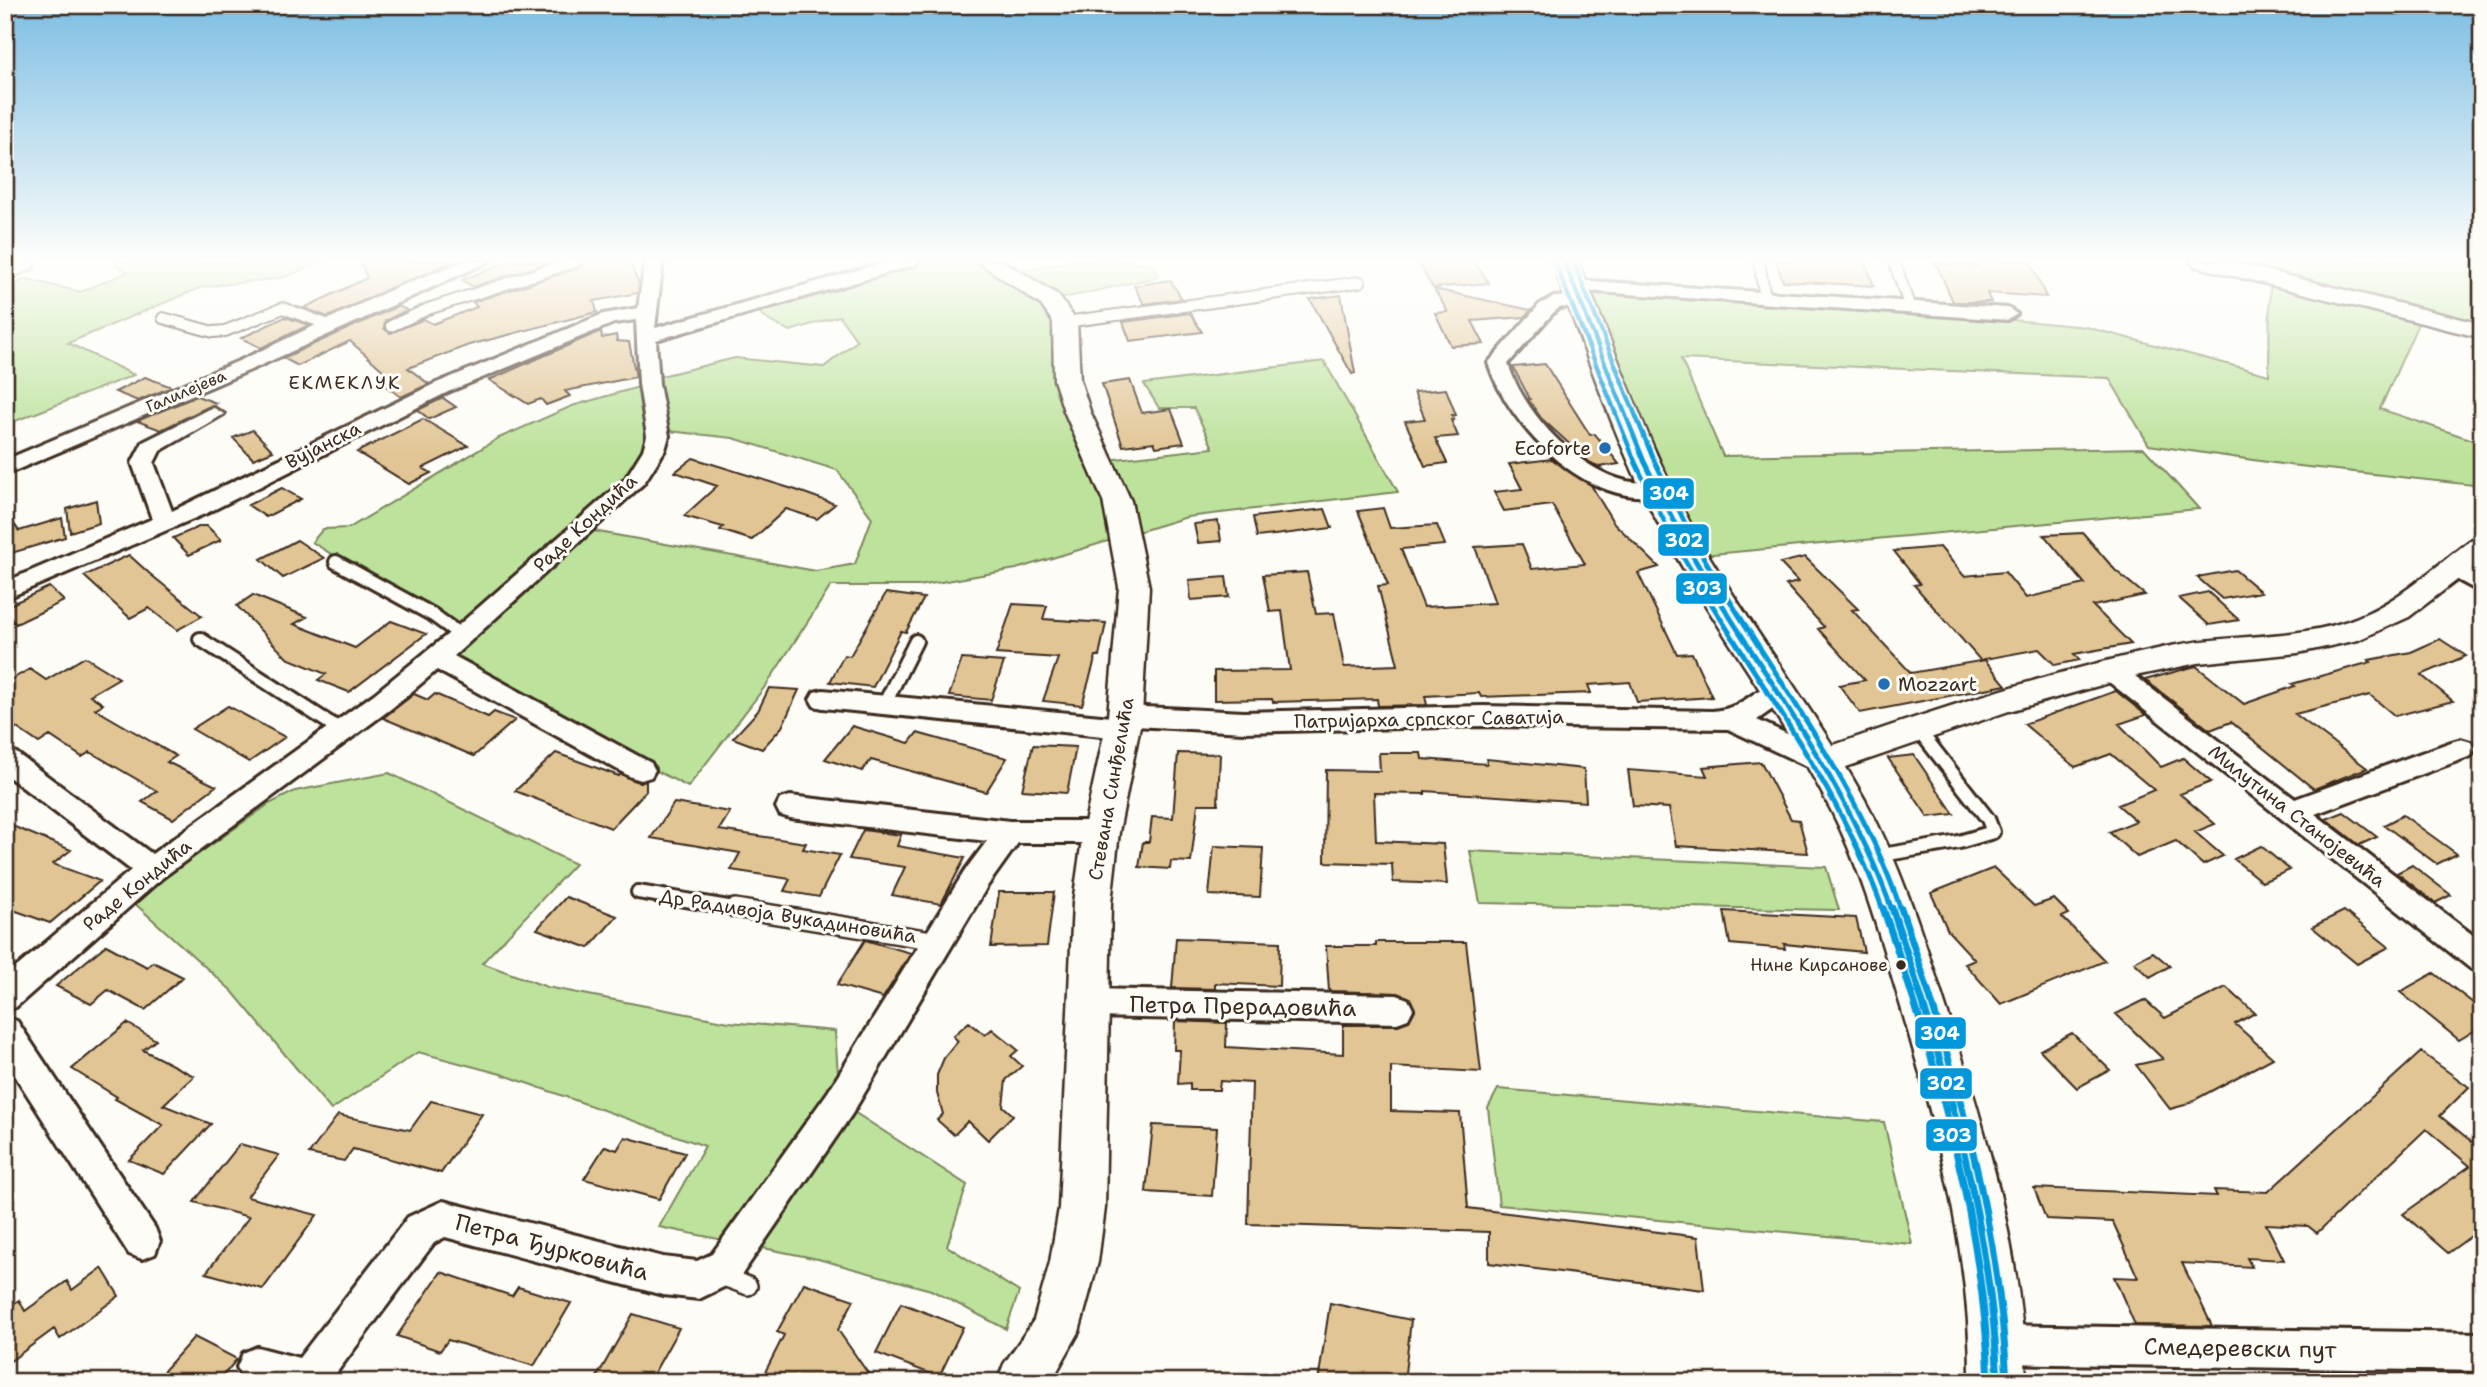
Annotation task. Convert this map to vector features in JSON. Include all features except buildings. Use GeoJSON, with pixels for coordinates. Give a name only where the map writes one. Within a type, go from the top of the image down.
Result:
{"type":"FeatureCollection","features":[{"type":"Feature","properties":{"kind":"main road","name":"Смедеревски пут"},"geometry":{"type":"LineString","coordinates":[[1590,326],[1656,489],[1692,556],[1824,762],[1872,857],[1915,981],[1964,1149],[1984,1234],[1998,1363]]}},
{"type":"Feature","properties":{"kind":"street","name":"Галилејева"},"geometry":{"type":"LineString","coordinates":[[5,468],[248,364],[327,326]]}},
{"type":"Feature","properties":{"kind":"street","name":"Вујанска"},"geometry":{"type":"LineString","coordinates":[[5,591],[165,523],[441,388],[591,326]]}},
{"type":"Feature","properties":{"kind":"street","name":"Раде Кондића"},"geometry":{"type":"LineString","coordinates":[[5,997],[152,870],[342,731],[436,658],[619,497],[643,470],[654,450],[659,430],[649,384],[646,326]]}},
{"type":"Feature","properties":{"kind":"street","name":"Стевана Синђелића"},"geometry":{"type":"LineString","coordinates":[[1022,1382],[1055,1332],[1074,1262],[1082,1208],[1092,903],[1101,832],[1124,722],[1134,619],[1132,567],[1117,501],[1077,411],[1067,380],[1065,326]]}},
{"type":"Feature","properties":{"kind":"street"},"geometry":{"type":"LineString","coordinates":[[1530,326],[1498,363],[1506,391],[1550,442],[1594,475],[1621,486],[1656,489]]}},
{"type":"Feature","properties":{"kind":"street"},"geometry":{"type":"LineString","coordinates":[[2461,326],[2482,331]]}},
{"type":"Feature","properties":{"kind":"street"},"geometry":{"type":"LineString","coordinates":[[165,523],[143,463],[145,454],[150,447],[214,414]]}},
{"type":"Feature","properties":{"kind":"street"},"geometry":{"type":"LineString","coordinates":[[1824,762],[2009,699],[2113,672],[2194,653],[2356,630],[2395,610],[2482,546]]}},
{"type":"Feature","properties":{"kind":"street"},"geometry":{"type":"LineString","coordinates":[[2451,567],[2482,585]]}},
{"type":"Feature","properties":{"kind":"street"},"geometry":{"type":"LineString","coordinates":[[436,658],[641,770]]}},
{"type":"Feature","properties":{"kind":"street","name":"Милутина Станојевића"},"geometry":{"type":"LineString","coordinates":[[2113,672],[2482,960]]}},
{"type":"Feature","properties":{"kind":"street","name":"Патријарха српског Саватија"},"geometry":{"type":"LineString","coordinates":[[823,699],[1124,722],[1483,716],[1733,720],[1759,709],[1778,691]]}},
{"type":"Feature","properties":{"kind":"street","name":"Патријарха српског Саватија"},"geometry":{"type":"LineString","coordinates":[[1733,720],[1824,762]]}},
{"type":"Feature","properties":{"kind":"street"},"geometry":{"type":"LineString","coordinates":[[2290,812],[2461,749]]}},
{"type":"Feature","properties":{"kind":"street"},"geometry":{"type":"LineString","coordinates":[[5,759],[152,870]]}},
{"type":"Feature","properties":{"kind":"street"},"geometry":{"type":"LineString","coordinates":[[790,807],[1010,832],[1101,832]]}},
{"type":"Feature","properties":{"kind":"street"},"geometry":{"type":"LineString","coordinates":[[714,1274],[736,1256],[840,1103],[977,877],[1010,832]]}},
{"type":"Feature","properties":{"kind":"street","name":"Петра Прерадовића"},"geometry":{"type":"LineString","coordinates":[[1089,1003],[1396,1009]]}},
{"type":"Feature","properties":{"kind":"street"},"geometry":{"type":"LineString","coordinates":[[5,1031],[142,1241]]}},
{"type":"Feature","properties":{"kind":"street","name":"Петра Ђурковића"},"geometry":{"type":"LineString","coordinates":[[257,1367],[312,1381],[421,1230],[443,1219],[663,1276],[699,1280],[714,1274]]}},
{"type":"Feature","properties":{"kind":"street","name":"Смедеревски пут"},"geometry":{"type":"LineString","coordinates":[[1998,1363],[2482,1352]]}},
{"type":"Feature","properties":{"kind":"lane"},"geometry":{"type":"LineString","coordinates":[[191,326],[213,332],[238,326]]}},
{"type":"Feature","properties":{"kind":"lane"},"geometry":{"type":"LineString","coordinates":[[336,562],[433,615],[462,636]]}},
{"type":"Feature","properties":{"kind":"lane"},"geometry":{"type":"LineString","coordinates":[[200,639],[342,731]]}},
{"type":"Feature","properties":{"kind":"lane"},"geometry":{"type":"LineString","coordinates":[[885,703],[916,641]]}},
{"type":"Feature","properties":{"kind":"lane"},"geometry":{"type":"LineString","coordinates":[[1872,857],[1959,842],[1993,832],[1988,819],[1918,729]]}},
{"type":"Feature","properties":{"kind":"lane","name":"Др Радивоја Вукадиновића"},"geometry":{"type":"LineString","coordinates":[[638,892],[937,941]]}},
{"type":"Feature","properties":{"kind":"lane"},"geometry":{"type":"LineString","coordinates":[[714,1274],[748,1286]]}},
{"type":"Feature","properties":{"kind":"green space"},"geometry":{"type":"Polygon","coordinates":[[[5,326],[109,326],[68,343],[134,375],[5,425],[5,326]]]}},
{"type":"Feature","properties":{"kind":"green space"},"geometry":{"type":"Polygon","coordinates":[[[779,326],[807,326],[790,331],[779,326]]]}},
{"type":"Feature","properties":{"kind":"green space"},"geometry":{"type":"Polygon","coordinates":[[[846,326],[1055,326],[1099,461],[1213,448],[1194,408],[1159,408],[1144,384],[1324,361],[1398,492],[1187,517],[1016,569],[918,586],[831,586],[767,684],[688,787],[436,658],[461,635],[312,542],[323,529],[349,528],[499,438],[572,406],[649,384],[658,436],[643,469],[582,529],[816,571],[855,564],[872,518],[837,470],[733,438],[669,431],[657,377],[735,358],[824,367],[857,341],[846,326]]]}},
{"type":"Feature","properties":{"kind":"green space"},"geometry":{"type":"Polygon","coordinates":[[[1592,326],[2073,326],[2269,375],[2270,326],[2417,326],[2380,409],[2482,443],[2482,486],[2281,464],[2149,445],[2109,378],[1681,359],[1723,456],[2144,448],[2199,509],[1692,556],[1592,326]]]}},
{"type":"Feature","properties":{"kind":"green space"},"geometry":{"type":"Polygon","coordinates":[[[2462,326],[2482,326],[2482,329],[2462,326]]]}},
{"type":"Feature","properties":{"kind":"green space"},"geometry":{"type":"Polygon","coordinates":[[[389,773],[575,864],[482,963],[547,987],[729,1022],[835,1031],[840,1103],[967,1185],[947,1246],[1019,1292],[1006,1329],[931,1290],[818,1259],[659,1227],[705,1146],[501,1074],[418,1052],[331,1110],[232,991],[132,901],[269,804],[295,791],[389,773]]]}},
{"type":"Feature","properties":{"kind":"green space"},"geometry":{"type":"Polygon","coordinates":[[[1470,851],[1826,867],[1839,910],[1480,903],[1470,851]]]}},
{"type":"Feature","properties":{"kind":"green space"},"geometry":{"type":"Polygon","coordinates":[[[1498,1089],[1884,1122],[1912,1244],[1499,1205],[1488,1108],[1498,1089]]]}},
{"type":"Feature","properties":{"kind":"transit line","name":"303"},"geometry":{"type":"LineString","coordinates":[[1581,326],[1636,464],[1667,528],[1709,601],[1822,777],[1854,837],[1875,886],[1956,1150],[1983,1288],[1989,1382]]}},
{"type":"Feature","properties":{"kind":"transit line","name":"302"},"geometry":{"type":"LineString","coordinates":[[1590,326],[1644,461],[1675,525],[1718,598],[1831,775],[1883,883],[1937,1052],[1974,1191],[1991,1285],[1998,1382]]}},
{"type":"Feature","properties":{"kind":"transit line","name":"304"},"geometry":{"type":"LineString","coordinates":[[1600,326],[1638,424],[1682,520],[1725,593],[1838,769],[1870,830],[1890,879],[1946,1052],[1983,1191],[2000,1285],[2007,1382]]}},
{"type":"Feature","properties":{"kind":"place","name":"Ecoforte"},"geometry":{"type":"Point","coordinates":[1605,448]}},
{"type":"Feature","properties":{"kind":"place","name":"Mozzart"},"geometry":{"type":"Point","coordinates":[1884,684]}},
{"type":"Feature","properties":{"kind":"place","name":"Нине Кирсанове"},"geometry":{"type":"Point","coordinates":[1901,965]}},
{"type":"Feature","properties":{"kind":"district","name":"ЕКМЕКЛУК"},"geometry":{"type":"Point","coordinates":[345,383]}}]}
